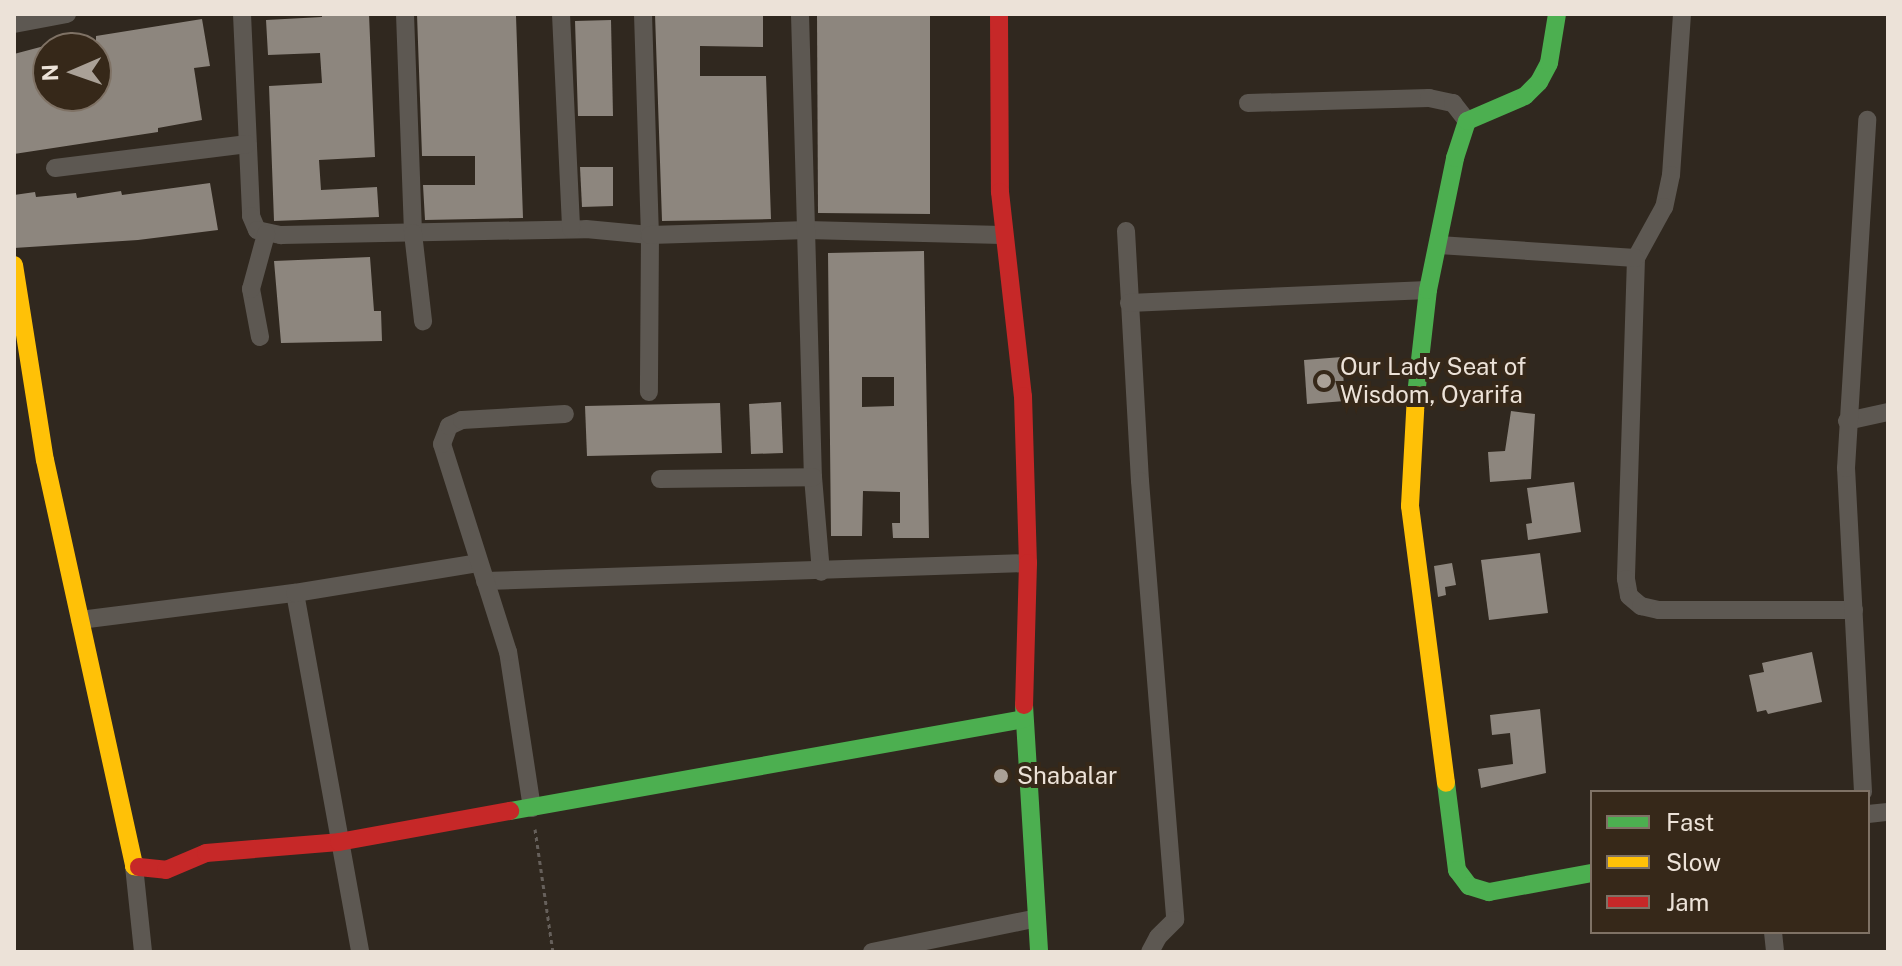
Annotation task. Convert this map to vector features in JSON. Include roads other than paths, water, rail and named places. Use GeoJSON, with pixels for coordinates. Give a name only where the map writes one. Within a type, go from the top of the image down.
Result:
{"type":"FeatureCollection","features":[{"type":"Feature","properties":{"kind":"street"},"geometry":{"type":"LineString","coordinates":[[14,24],[67,14]]}},
{"type":"Feature","properties":{"kind":"street"},"geometry":{"type":"LineString","coordinates":[[242,14],[251,216],[257,230],[266,234],[571,229],[650,235],[807,230],[1002,235]]}},
{"type":"Feature","properties":{"kind":"street"},"geometry":{"type":"LineString","coordinates":[[405,14],[413,233],[423,321]]}},
{"type":"Feature","properties":{"kind":"street"},"geometry":{"type":"LineString","coordinates":[[561,14],[571,229]]}},
{"type":"Feature","properties":{"kind":"street"},"geometry":{"type":"LineString","coordinates":[[643,14],[650,235],[649,392]]}},
{"type":"Feature","properties":{"kind":"street"},"geometry":{"type":"LineString","coordinates":[[800,14],[813,477],[821,572]]}},
{"type":"Feature","properties":{"kind":"street"},"geometry":{"type":"LineString","coordinates":[[999,14],[1002,235],[1023,396],[1028,563],[1024,719],[1039,952]]}},
{"type":"Feature","properties":{"kind":"street"},"geometry":{"type":"LineString","coordinates":[[1557,14],[1549,63],[1539,82],[1525,96],[1467,121],[1455,158],[1428,290],[1414,414],[1410,506],[1457,870],[1469,886],[1489,892],[1590,873]]}},
{"type":"Feature","properties":{"kind":"street"},"geometry":{"type":"LineString","coordinates":[[1682,14],[1671,175],[1664,207],[1636,258],[1626,579],[1629,596],[1641,606],[1659,610],[1854,610]]}},
{"type":"Feature","properties":{"kind":"street"},"geometry":{"type":"LineString","coordinates":[[1248,103],[1429,98],[1453,103],[1467,121]]}},
{"type":"Feature","properties":{"kind":"street"},"geometry":{"type":"LineString","coordinates":[[1863,790],[1847,421],[1867,120]]}},
{"type":"Feature","properties":{"kind":"street"},"geometry":{"type":"LineString","coordinates":[[55,168],[248,144]]}},
{"type":"Feature","properties":{"kind":"street"},"geometry":{"type":"LineString","coordinates":[[1126,231],[1175,920],[1150,952]]}},
{"type":"Feature","properties":{"kind":"street"},"geometry":{"type":"LineString","coordinates":[[260,337],[251,289],[266,234]]}},
{"type":"Feature","properties":{"kind":"street"},"geometry":{"type":"LineString","coordinates":[[1439,245],[1636,258]]}},
{"type":"Feature","properties":{"kind":"street"},"geometry":{"type":"LineString","coordinates":[[14,265],[45,460],[134,866],[143,952]]}},
{"type":"Feature","properties":{"kind":"street"},"geometry":{"type":"LineString","coordinates":[[1129,303],[1428,290]]}},
{"type":"Feature","properties":{"kind":"street"},"geometry":{"type":"LineString","coordinates":[[1847,421],[1888,412]]}},
{"type":"Feature","properties":{"kind":"street"},"geometry":{"type":"LineString","coordinates":[[532,808],[521,717],[508,652],[442,444],[449,426],[462,420],[565,414]]}},
{"type":"Feature","properties":{"kind":"street"},"geometry":{"type":"LineString","coordinates":[[660,479],[813,477]]}},
{"type":"Feature","properties":{"kind":"street"},"geometry":{"type":"LineString","coordinates":[[80,620],[295,593],[478,563]]}},
{"type":"Feature","properties":{"kind":"street"},"geometry":{"type":"LineString","coordinates":[[485,581],[1028,563]]}},
{"type":"Feature","properties":{"kind":"street"},"geometry":{"type":"LineString","coordinates":[[295,593],[360,952]]}},
{"type":"Feature","properties":{"kind":"street"},"geometry":{"type":"LineString","coordinates":[[134,866],[166,870],[206,853],[339,842],[1024,719]]}},
{"type":"Feature","properties":{"kind":"street"},"geometry":{"type":"LineString","coordinates":[[872,952],[1037,918]]}},
{"type":"Feature","properties":{"kind":"place","name":"Our Lady Seat of Wisdom, Oyarifa"},"geometry":{"type":"Point","coordinates":[1324,381]}},
{"type":"Feature","properties":{"kind":"place","name":"Shabalar"},"geometry":{"type":"Point","coordinates":[1001,776]}}]}
